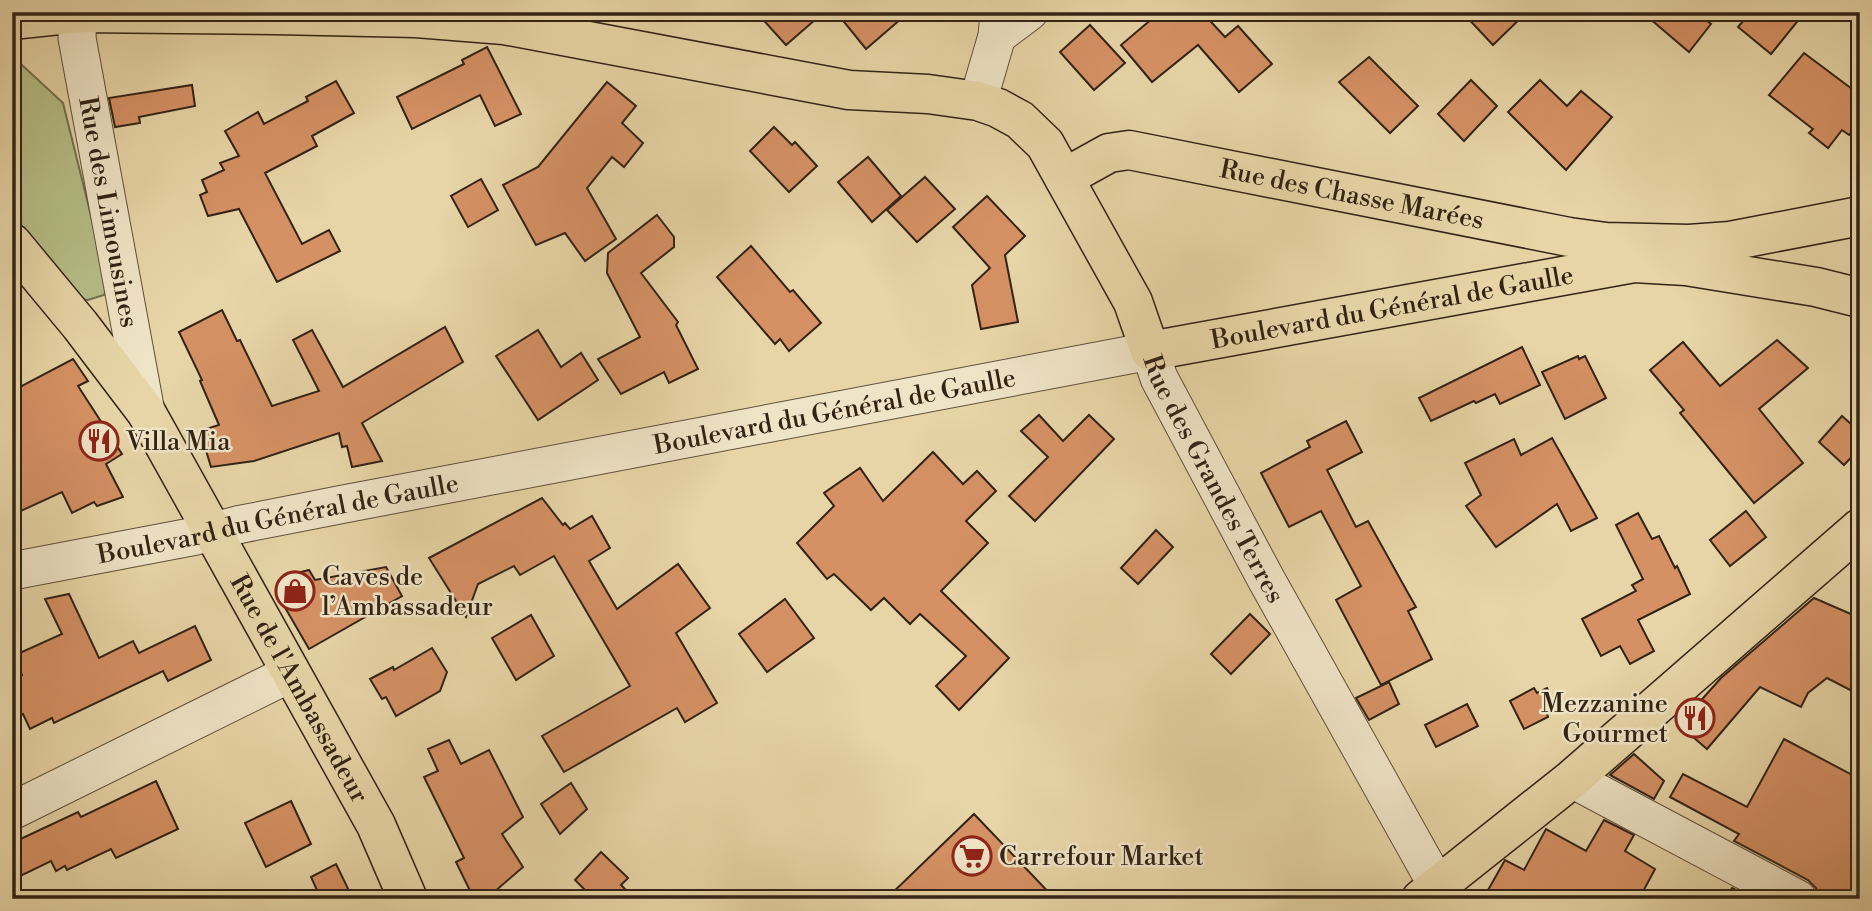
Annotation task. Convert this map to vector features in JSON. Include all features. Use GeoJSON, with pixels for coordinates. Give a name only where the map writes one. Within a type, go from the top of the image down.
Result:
{"type":"FeatureCollection","features":[{"type":"Feature","properties":{"kind":"main road","name":"Rue des Grandes Terres"},"geometry":{"type":"LineString","coordinates":[[12,20],[78,13],[415,18],[504,25],[849,90],[928,94],[978,101],[1009,114],[1034,131],[1045,144],[1133,302],[1150,351]]}},
{"type":"Feature","properties":{"kind":"main road","name":"Rue des Chasse Marées"},"geometry":{"type":"LineString","coordinates":[[1064,178],[1109,153],[1129,150],[1653,253],[1860,298]]}},
{"type":"Feature","properties":{"kind":"main road","name":"Boulevard du Général de Gaulle"},"geometry":{"type":"LineString","coordinates":[[1150,351],[1634,263],[1653,253],[1860,216]]}},
{"type":"Feature","properties":{"kind":"main road"},"geometry":{"type":"LineString","coordinates":[[1775,232],[1785,262],[1816,287]]}},
{"type":"Feature","properties":{"kind":"main road"},"geometry":{"type":"LineString","coordinates":[[1566,275],[1569,237]]}},
{"type":"Feature","properties":{"kind":"main road","name":"Rue de l'Ambassadeur"},"geometry":{"type":"LineString","coordinates":[[12,243],[80,325],[146,412],[376,825],[408,899]]}},
{"type":"Feature","properties":{"kind":"main road"},"geometry":{"type":"LineString","coordinates":[[1429,892],[1572,779],[1860,528]]}},
{"type":"Feature","properties":{"kind":"street"},"geometry":{"type":"LineString","coordinates":[[978,101],[998,24],[1029,12]]}},
{"type":"Feature","properties":{"kind":"street","name":"Rue des Limousines"},"geometry":{"type":"LineString","coordinates":[[78,13],[77,38],[146,412]]}},
{"type":"Feature","properties":{"kind":"street"},"geometry":{"type":"LineString","coordinates":[[80,325],[127,301]]}},
{"type":"Feature","properties":{"kind":"street","name":"Boulevard du Général de Gaulle"},"geometry":{"type":"LineString","coordinates":[[12,571],[358,501],[1150,351]]}},
{"type":"Feature","properties":{"kind":"street","name":"Rue des Grandes Terres"},"geometry":{"type":"LineString","coordinates":[[1150,351],[1159,379],[1429,892]]}},
{"type":"Feature","properties":{"kind":"street"},"geometry":{"type":"LineString","coordinates":[[12,811],[291,673]]}},
{"type":"Feature","properties":{"kind":"street"},"geometry":{"type":"LineString","coordinates":[[1572,779],[1798,899]]}},
{"type":"Feature","properties":{"kind":"green space"},"geometry":{"type":"Polygon","coordinates":[[[22,65],[63,103],[108,284],[104,295],[88,300],[78,299],[12,226],[12,66],[22,65]]]}},
{"type":"Feature","properties":{"kind":"building"},"geometry":{"type":"Polygon","coordinates":[[[756,12],[824,12],[786,45],[756,12]]]}},
{"type":"Feature","properties":{"kind":"building"},"geometry":{"type":"Polygon","coordinates":[[[836,12],[909,12],[866,49],[836,12]]]}},
{"type":"Feature","properties":{"kind":"building"},"geometry":{"type":"Polygon","coordinates":[[[1160,12],[1202,12],[1225,37],[1238,26],[1272,64],[1239,92],[1198,45],[1152,82],[1121,45],[1160,12]]]}},
{"type":"Feature","properties":{"kind":"building"},"geometry":{"type":"Polygon","coordinates":[[[1462,12],[1527,12],[1493,45],[1462,12]]]}},
{"type":"Feature","properties":{"kind":"building"},"geometry":{"type":"Polygon","coordinates":[[[1642,12],[1696,12],[1711,24],[1689,52],[1642,12]]]}},
{"type":"Feature","properties":{"kind":"building"},"geometry":{"type":"Polygon","coordinates":[[[1751,12],[1805,12],[1771,54],[1738,27],[1751,12]]]}},
{"type":"Feature","properties":{"kind":"building"},"geometry":{"type":"Polygon","coordinates":[[[1090,25],[1125,63],[1094,90],[1060,52],[1090,25]]]}},
{"type":"Feature","properties":{"kind":"building"},"geometry":{"type":"Polygon","coordinates":[[[487,47],[521,114],[495,126],[480,95],[412,129],[397,97],[464,64],[462,60],[487,47]]]}},
{"type":"Feature","properties":{"kind":"building"},"geometry":{"type":"Polygon","coordinates":[[[1804,53],[1860,95],[1860,123],[1849,135],[1842,130],[1828,148],[1809,133],[1813,129],[1769,95],[1804,53]]]}},
{"type":"Feature","properties":{"kind":"building"},"geometry":{"type":"Polygon","coordinates":[[[1369,57],[1418,106],[1390,133],[1339,82],[1369,57]]]}},
{"type":"Feature","properties":{"kind":"building"},"geometry":{"type":"Polygon","coordinates":[[[1471,80],[1497,106],[1464,141],[1438,114],[1471,80]]]}},
{"type":"Feature","properties":{"kind":"building"},"geometry":{"type":"Polygon","coordinates":[[[1540,80],[1567,106],[1581,91],[1612,117],[1566,170],[1508,112],[1540,80]]]}},
{"type":"Feature","properties":{"kind":"building"},"geometry":{"type":"Polygon","coordinates":[[[336,81],[354,113],[312,136],[317,146],[265,173],[302,244],[329,230],[340,251],[277,282],[239,209],[208,216],[200,195],[207,192],[202,180],[224,170],[220,163],[239,156],[225,131],[258,112],[264,124],[308,101],[306,97],[336,81]]]}},
{"type":"Feature","properties":{"kind":"building"},"geometry":{"type":"Polygon","coordinates":[[[607,82],[636,106],[622,123],[643,143],[624,167],[612,157],[587,188],[616,239],[585,261],[565,233],[536,245],[503,185],[538,167],[607,82]]]}},
{"type":"Feature","properties":{"kind":"building"},"geometry":{"type":"Polygon","coordinates":[[[192,85],[195,106],[139,117],[140,123],[115,127],[109,98],[192,85]]]}},
{"type":"Feature","properties":{"kind":"building"},"geometry":{"type":"Polygon","coordinates":[[[774,127],[792,145],[795,142],[817,166],[789,192],[750,151],[774,127]]]}},
{"type":"Feature","properties":{"kind":"building"},"geometry":{"type":"Polygon","coordinates":[[[868,157],[901,196],[872,222],[838,182],[868,157]]]}},
{"type":"Feature","properties":{"kind":"building"},"geometry":{"type":"Polygon","coordinates":[[[925,177],[955,209],[917,242],[887,210],[925,177]]]}},
{"type":"Feature","properties":{"kind":"building"},"geometry":{"type":"Polygon","coordinates":[[[481,179],[498,210],[468,227],[451,196],[481,179]]]}},
{"type":"Feature","properties":{"kind":"building"},"geometry":{"type":"Polygon","coordinates":[[[987,196],[1025,236],[1005,255],[1018,322],[981,329],[972,285],[990,268],[953,227],[987,196]]]}},
{"type":"Feature","properties":{"kind":"building"},"geometry":{"type":"Polygon","coordinates":[[[657,215],[674,237],[674,247],[641,273],[678,322],[676,325],[698,369],[669,383],[664,372],[621,394],[598,359],[640,337],[607,273],[608,253],[657,215]]]}},
{"type":"Feature","properties":{"kind":"building"},"geometry":{"type":"Polygon","coordinates":[[[751,246],[821,323],[789,351],[780,339],[775,344],[717,277],[751,246]]]}},
{"type":"Feature","properties":{"kind":"building"},"geometry":{"type":"Polygon","coordinates":[[[222,310],[237,341],[240,340],[272,406],[319,391],[293,340],[312,330],[343,387],[445,327],[463,362],[362,423],[382,461],[352,467],[347,446],[342,447],[339,433],[254,461],[211,467],[200,431],[219,425],[200,381],[202,380],[179,332],[222,310]]]}},
{"type":"Feature","properties":{"kind":"building"},"geometry":{"type":"Polygon","coordinates":[[[538,330],[561,367],[581,353],[598,380],[538,420],[496,356],[538,330]]]}},
{"type":"Feature","properties":{"kind":"building"},"geometry":{"type":"Polygon","coordinates":[[[1777,340],[1808,368],[1759,409],[1803,463],[1754,503],[1680,413],[1684,410],[1650,370],[1683,342],[1720,386],[1777,340]]]}},
{"type":"Feature","properties":{"kind":"building"},"geometry":{"type":"Polygon","coordinates":[[[1522,347],[1540,385],[1500,404],[1495,394],[1431,421],[1419,398],[1522,347]]]}},
{"type":"Feature","properties":{"kind":"building"},"geometry":{"type":"Polygon","coordinates":[[[1578,356],[1579,359],[1585,356],[1606,398],[1565,419],[1542,372],[1578,356]]]}},
{"type":"Feature","properties":{"kind":"building"},"geometry":{"type":"Polygon","coordinates":[[[73,359],[88,381],[78,386],[122,454],[106,464],[123,497],[97,506],[94,502],[72,513],[62,492],[12,515],[12,391],[73,359]]]}},
{"type":"Feature","properties":{"kind":"building"},"geometry":{"type":"Polygon","coordinates":[[[1039,415],[1063,441],[1089,415],[1114,439],[1035,521],[1009,496],[1048,457],[1021,431],[1039,415]]]}},
{"type":"Feature","properties":{"kind":"building"},"geometry":{"type":"Polygon","coordinates":[[[1842,416],[1860,432],[1860,448],[1844,465],[1819,442],[1842,416]]]}},
{"type":"Feature","properties":{"kind":"building"},"geometry":{"type":"Polygon","coordinates":[[[1346,421],[1362,452],[1327,470],[1356,527],[1368,521],[1416,607],[1408,611],[1432,659],[1381,685],[1336,600],[1361,586],[1321,511],[1289,527],[1261,473],[1310,447],[1307,441],[1346,421]]]}},
{"type":"Feature","properties":{"kind":"building"},"geometry":{"type":"Polygon","coordinates":[[[1552,438],[1597,518],[1571,531],[1557,504],[1496,547],[1466,506],[1481,495],[1465,463],[1514,439],[1521,455],[1552,438]]]}},
{"type":"Feature","properties":{"kind":"building"},"geometry":{"type":"Polygon","coordinates":[[[933,452],[963,484],[977,471],[996,491],[966,521],[988,543],[941,591],[1009,658],[959,710],[936,686],[966,656],[920,614],[910,624],[884,598],[871,610],[834,574],[827,579],[797,543],[834,506],[824,493],[860,468],[883,501],[933,452]]]}},
{"type":"Feature","properties":{"kind":"building"},"geometry":{"type":"Polygon","coordinates":[[[542,498],[563,525],[565,523],[570,529],[592,516],[610,548],[589,561],[617,609],[678,564],[710,608],[676,633],[717,703],[685,722],[677,708],[564,772],[542,736],[630,686],[554,556],[520,575],[514,566],[478,584],[466,617],[429,558],[542,498]]]}},
{"type":"Feature","properties":{"kind":"building"},"geometry":{"type":"Polygon","coordinates":[[[1746,511],[1766,537],[1730,566],[1710,540],[1746,511]]]}},
{"type":"Feature","properties":{"kind":"building"},"geometry":{"type":"Polygon","coordinates":[[[1638,513],[1652,539],[1659,536],[1690,594],[1638,620],[1654,651],[1630,664],[1620,646],[1601,656],[1582,619],[1636,591],[1632,585],[1643,579],[1616,525],[1638,513]]]}},
{"type":"Feature","properties":{"kind":"building"},"geometry":{"type":"Polygon","coordinates":[[[1156,530],[1173,547],[1138,584],[1121,568],[1156,530]]]}},
{"type":"Feature","properties":{"kind":"building"},"geometry":{"type":"Polygon","coordinates":[[[386,567],[402,596],[309,649],[276,592],[285,576],[309,570],[315,580],[386,567]]]}},
{"type":"Feature","properties":{"kind":"building"},"geometry":{"type":"Polygon","coordinates":[[[69,594],[99,658],[133,641],[139,653],[195,626],[211,660],[168,681],[163,671],[54,723],[52,718],[30,729],[23,714],[12,718],[12,680],[22,675],[13,656],[62,634],[45,599],[69,594]]]}},
{"type":"Feature","properties":{"kind":"building"},"geometry":{"type":"Polygon","coordinates":[[[1814,598],[1860,618],[1860,632],[1851,654],[1860,658],[1860,695],[1827,678],[1808,693],[1801,707],[1760,687],[1707,749],[1679,725],[1721,678],[1814,598]]]}},
{"type":"Feature","properties":{"kind":"building"},"geometry":{"type":"Polygon","coordinates":[[[785,599],[814,638],[767,672],[739,634],[785,599]]]}},
{"type":"Feature","properties":{"kind":"building"},"geometry":{"type":"Polygon","coordinates":[[[1250,614],[1270,634],[1231,674],[1211,654],[1250,614]]]}},
{"type":"Feature","properties":{"kind":"building"},"geometry":{"type":"Polygon","coordinates":[[[531,615],[554,656],[516,680],[492,638],[531,615]]]}},
{"type":"Feature","properties":{"kind":"building"},"geometry":{"type":"Polygon","coordinates":[[[432,648],[447,672],[440,691],[396,716],[386,697],[382,699],[370,679],[393,667],[394,670],[432,648]]]}},
{"type":"Feature","properties":{"kind":"building"},"geometry":{"type":"Polygon","coordinates":[[[1389,682],[1399,704],[1369,720],[1356,698],[1389,682]]]}},
{"type":"Feature","properties":{"kind":"building"},"geometry":{"type":"Polygon","coordinates":[[[1534,688],[1537,693],[1547,688],[1557,709],[1547,714],[1548,717],[1524,729],[1510,701],[1534,688]]]}},
{"type":"Feature","properties":{"kind":"building"},"geometry":{"type":"Polygon","coordinates":[[[1467,704],[1478,726],[1436,747],[1425,725],[1467,704]]]}},
{"type":"Feature","properties":{"kind":"building"},"geometry":{"type":"Polygon","coordinates":[[[1784,739],[1860,779],[1860,886],[1853,899],[1819,899],[1816,888],[1808,880],[1734,841],[1739,834],[1670,797],[1683,774],[1747,807],[1784,739]]]}},
{"type":"Feature","properties":{"kind":"building"},"geometry":{"type":"Polygon","coordinates":[[[449,740],[461,764],[489,750],[523,817],[502,834],[523,867],[486,899],[474,899],[456,862],[464,858],[424,777],[438,771],[428,749],[449,740]]]}},
{"type":"Feature","properties":{"kind":"building"},"geometry":{"type":"Polygon","coordinates":[[[1634,754],[1664,781],[1654,799],[1610,775],[1634,754]]]}},
{"type":"Feature","properties":{"kind":"building"},"geometry":{"type":"Polygon","coordinates":[[[156,781],[178,829],[116,858],[111,849],[67,870],[65,866],[56,871],[51,861],[12,880],[12,843],[78,812],[81,817],[156,781]]]}},
{"type":"Feature","properties":{"kind":"building"},"geometry":{"type":"Polygon","coordinates":[[[571,783],[587,809],[560,834],[541,804],[571,783]]]}},
{"type":"Feature","properties":{"kind":"building"},"geometry":{"type":"Polygon","coordinates":[[[291,801],[311,844],[266,867],[245,823],[291,801]]]}},
{"type":"Feature","properties":{"kind":"building","name":"Carrefour Market"},"geometry":{"type":"Polygon","coordinates":[[[974,814],[1055,899],[886,899],[974,814]]]}},
{"type":"Feature","properties":{"kind":"building"},"geometry":{"type":"Polygon","coordinates":[[[1604,820],[1634,835],[1625,851],[1655,869],[1639,899],[1483,899],[1505,860],[1524,870],[1546,829],[1586,851],[1604,820]]]}},
{"type":"Feature","properties":{"kind":"building"},"geometry":{"type":"Polygon","coordinates":[[[601,852],[628,878],[621,885],[635,899],[594,899],[575,880],[601,852]]]}},
{"type":"Feature","properties":{"kind":"building"},"geometry":{"type":"Polygon","coordinates":[[[336,864],[353,899],[321,899],[311,877],[336,864]]]}},
{"type":"Feature","properties":{"kind":"building"},"geometry":{"type":"Polygon","coordinates":[[[1732,888],[1753,899],[1725,899],[1732,888]]]}},
{"type":"Feature","properties":{"kind":"place","name":"Villa Mia"},"geometry":{"type":"Point","coordinates":[99,441]}},
{"type":"Feature","properties":{"kind":"place","name":"Caves de l’Ambassadeur"},"geometry":{"type":"Point","coordinates":[295,591]}},
{"type":"Feature","properties":{"kind":"place","name":"Mezzanine Gourmet"},"geometry":{"type":"Point","coordinates":[1695,718]}},
{"type":"Feature","properties":{"kind":"place","name":"Carrefour Market"},"geometry":{"type":"Point","coordinates":[972,856]}}]}
